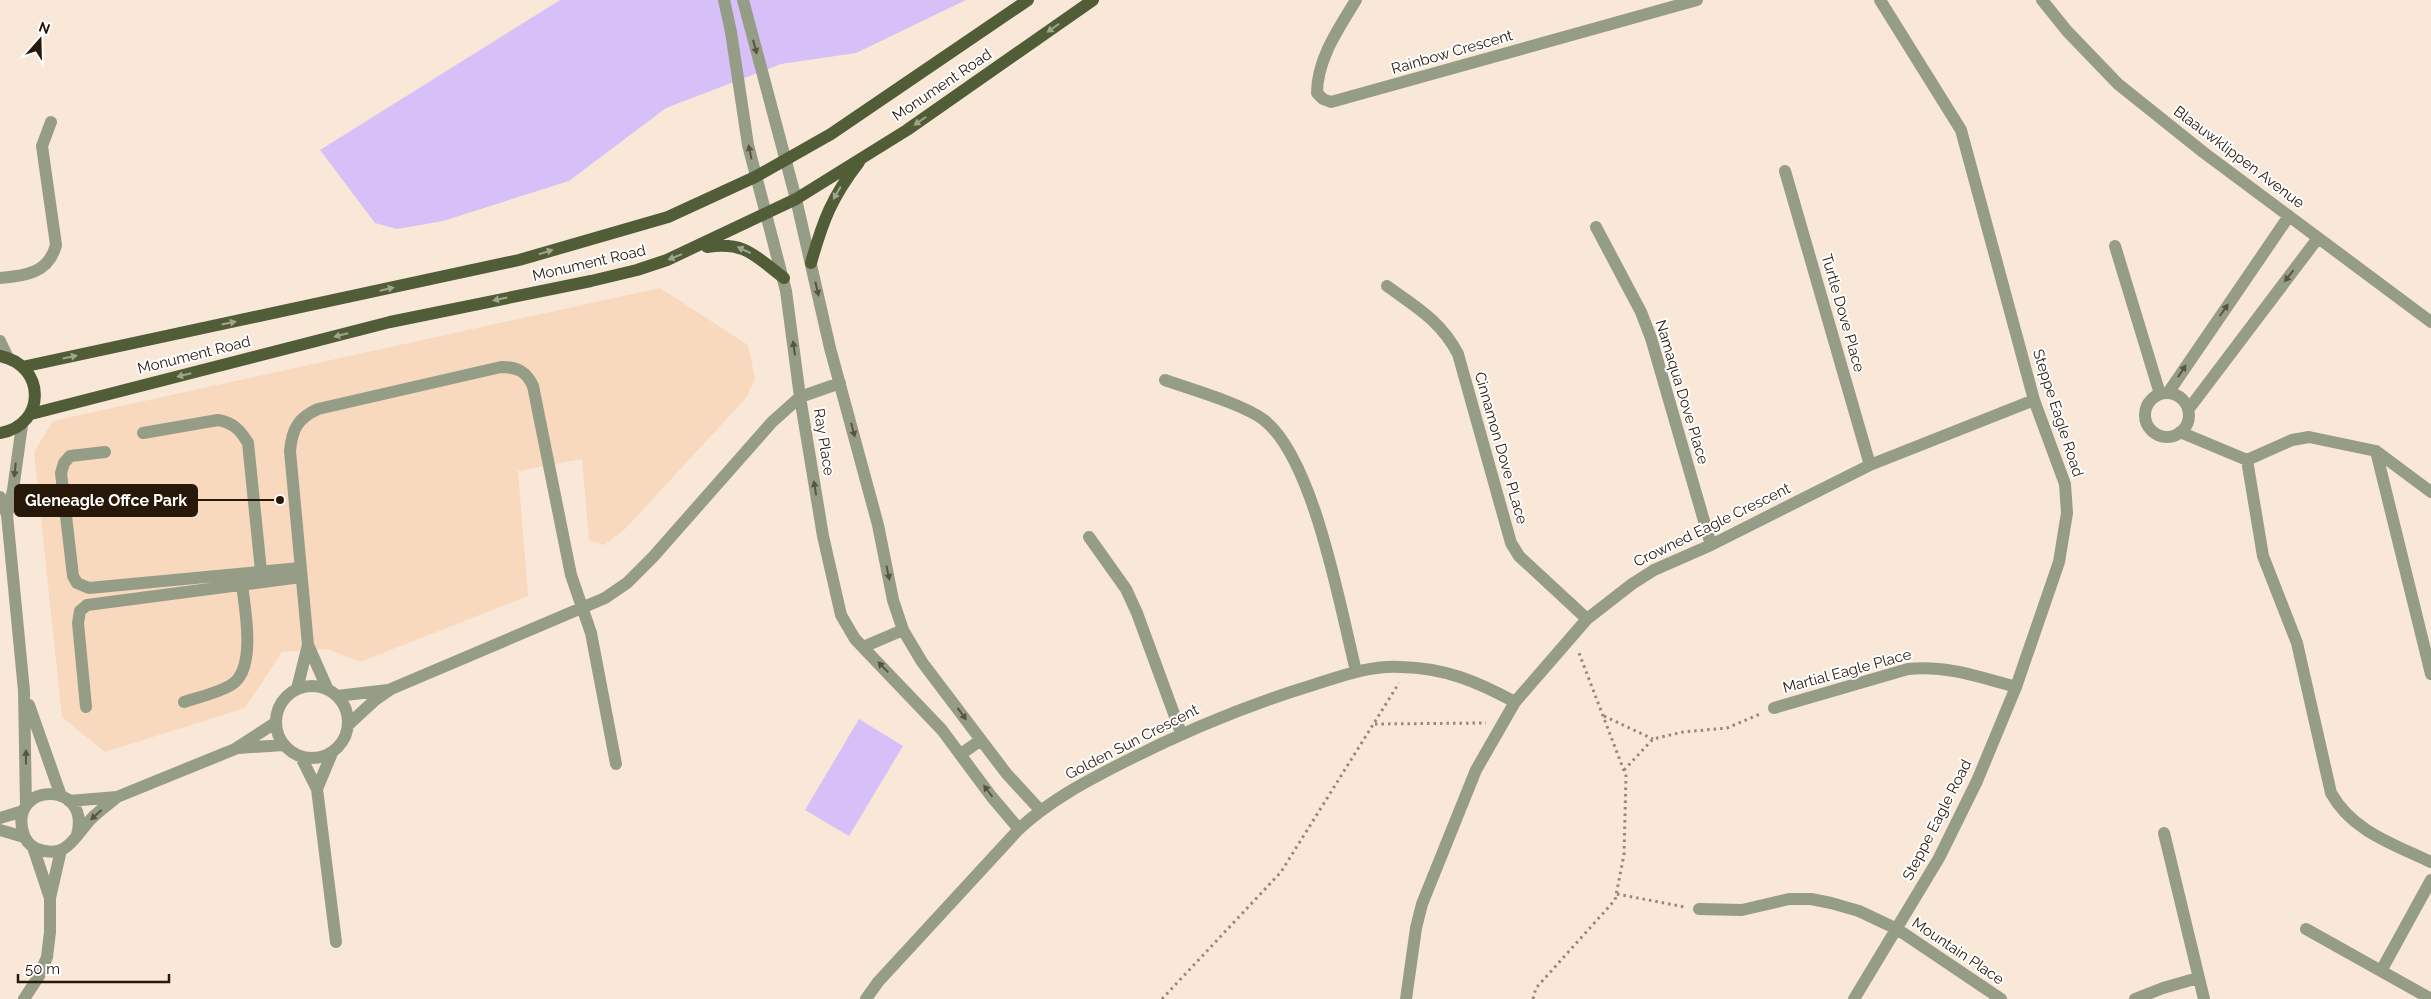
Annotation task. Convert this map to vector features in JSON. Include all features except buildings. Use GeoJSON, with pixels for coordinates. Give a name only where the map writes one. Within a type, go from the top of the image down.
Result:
{"type":"FeatureCollection","features":[{"type":"Feature","properties":{"kind":"main road","name":"Monument Road"},"geometry":{"type":"LineString","coordinates":[[22,367],[519,260],[668,217],[755,177],[840,128],[1028,0]]}},
{"type":"Feature","properties":{"kind":"main road","name":"Monument Road"},"geometry":{"type":"LineString","coordinates":[[31,414],[390,322],[637,270],[692,250],[796,199],[907,130],[1093,0]]}},
{"type":"Feature","properties":{"kind":"main road"},"geometry":{"type":"LineString","coordinates":[[811,263],[821,226],[830,204],[842,184],[866,154]]}},
{"type":"Feature","properties":{"kind":"main road"},"geometry":{"type":"LineString","coordinates":[[692,250],[726,244],[738,246],[749,251],[784,278]]}},
{"type":"Feature","properties":{"kind":"main road"},"geometry":{"type":"LineString","coordinates":[[0,433],[10,432],[22,424],[31,414],[35,400],[34,385],[28,372],[4,357]]}},
{"type":"Feature","properties":{"kind":"street","name":"Ray Place"},"geometry":{"type":"LineString","coordinates":[[724,0],[731,32],[748,145],[755,177],[784,278],[822,536],[841,615],[855,639],[942,730],[991,796],[1019,829]]}},
{"type":"Feature","properties":{"kind":"street","name":"Ray Place"},"geometry":{"type":"LineString","coordinates":[[743,0],[796,199],[902,630],[922,662],[1006,773],[1040,810]]}},
{"type":"Feature","properties":{"kind":"street","name":"Rainbow Crescent"},"geometry":{"type":"LineString","coordinates":[[1356,0],[1331,45],[1317,81],[1317,93],[1323,100],[1331,102],[1697,0]]}},
{"type":"Feature","properties":{"kind":"street","name":"Steppe Eagle Road"},"geometry":{"type":"LineString","coordinates":[[1854,999],[1898,929],[1966,807],[2016,687],[2059,562],[2067,512],[2065,484],[2034,400],[1960,130],[1880,0]]}},
{"type":"Feature","properties":{"kind":"street","name":"Blaauwklippen Avenue"},"geometry":{"type":"LineString","coordinates":[[2042,0],[2067,31],[2118,84],[2203,152],[2431,322]]}},
{"type":"Feature","properties":{"kind":"street"},"geometry":{"type":"LineString","coordinates":[[0,278],[26,275],[38,271],[54,254],[56,245],[42,146],[51,122]]}},
{"type":"Feature","properties":{"kind":"street","name":"Turtle Dove Place"},"geometry":{"type":"LineString","coordinates":[[1785,170],[1870,465]]}},
{"type":"Feature","properties":{"kind":"street"},"geometry":{"type":"LineString","coordinates":[[2164,394],[2181,398],[2188,410],[2188,420],[2180,432],[2165,437],[2152,431],[2147,425],[2145,410],[2148,403],[2164,394],[2290,216]]}},
{"type":"Feature","properties":{"kind":"street","name":"Namaqua Dove Place"},"geometry":{"type":"LineString","coordinates":[[1596,227],[1641,312],[1651,338],[1711,545]]}},
{"type":"Feature","properties":{"kind":"street"},"geometry":{"type":"LineString","coordinates":[[2188,410],[2318,238]]}},
{"type":"Feature","properties":{"kind":"street"},"geometry":{"type":"LineString","coordinates":[[2115,246],[2164,394]]}},
{"type":"Feature","properties":{"kind":"street","name":"Cinnamon Dove PLace"},"geometry":{"type":"LineString","coordinates":[[1387,286],[1434,320],[1449,336],[1458,354],[1511,543],[1519,556],[1587,620]]}},
{"type":"Feature","properties":{"kind":"street"},"geometry":{"type":"LineString","coordinates":[[0,341],[4,357]]}},
{"type":"Feature","properties":{"kind":"street"},"geometry":{"type":"LineString","coordinates":[[297,689],[308,645],[290,451],[293,430],[299,420],[318,409],[501,367],[512,367],[522,370],[528,376],[532,386],[571,575],[591,634],[616,764]]}},
{"type":"Feature","properties":{"kind":"street"},"geometry":{"type":"LineString","coordinates":[[1165,380],[1248,411],[1263,419],[1276,432],[1295,461],[1317,516],[1356,671]]}},
{"type":"Feature","properties":{"kind":"street"},"geometry":{"type":"LineString","coordinates":[[348,725],[375,700],[390,690],[605,598],[627,583],[653,557],[772,422],[800,396],[840,383]]}},
{"type":"Feature","properties":{"kind":"street","name":"Crowned Eagle Crescent"},"geometry":{"type":"LineString","coordinates":[[1406,999],[1416,928],[1422,904],[1476,770],[1515,702],[1587,620],[1639,579],[1870,465],[2034,400]]}},
{"type":"Feature","properties":{"kind":"street"},"geometry":{"type":"LineString","coordinates":[[144,433],[218,420],[228,422],[239,430],[248,443],[261,571]]}},
{"type":"Feature","properties":{"kind":"street"},"geometry":{"type":"LineString","coordinates":[[7,514],[13,490],[22,424]]}},
{"type":"Feature","properties":{"kind":"street"},"geometry":{"type":"LineString","coordinates":[[2180,432],[2247,460],[2292,440],[2309,437],[2376,451],[2431,492]]}},
{"type":"Feature","properties":{"kind":"street"},"geometry":{"type":"LineString","coordinates":[[2376,451],[2431,674]]}},
{"type":"Feature","properties":{"kind":"street"},"geometry":{"type":"LineString","coordinates":[[105,452],[70,456],[64,463],[61,474],[73,576],[77,584],[88,588],[261,571],[300,572]]}},
{"type":"Feature","properties":{"kind":"street"},"geometry":{"type":"LineString","coordinates":[[2247,460],[2263,556],[2298,643],[2331,793],[2339,808],[2354,823],[2381,839],[2431,862]]}},
{"type":"Feature","properties":{"kind":"street"},"geometry":{"type":"LineString","coordinates":[[0,497],[7,514],[24,691],[24,808],[21,824],[24,837],[33,848],[50,898]]}},
{"type":"Feature","properties":{"kind":"street"},"geometry":{"type":"LineString","coordinates":[[1089,537],[1126,589],[1137,613],[1181,733]]}},
{"type":"Feature","properties":{"kind":"street"},"geometry":{"type":"LineString","coordinates":[[86,707],[78,623],[80,611],[87,605],[242,585],[300,572]]}},
{"type":"Feature","properties":{"kind":"street"},"geometry":{"type":"LineString","coordinates":[[184,702],[232,685],[240,676],[247,653],[242,585]]}},
{"type":"Feature","properties":{"kind":"street"},"geometry":{"type":"LineString","coordinates":[[863,647],[902,630]]}},
{"type":"Feature","properties":{"kind":"street"},"geometry":{"type":"LineString","coordinates":[[308,645],[332,693],[344,705],[348,725],[346,736],[332,752],[317,789]]}},
{"type":"Feature","properties":{"kind":"street","name":"Golden Sun Crescent"},"geometry":{"type":"LineString","coordinates":[[866,999],[878,982],[1019,829],[1040,810],[1084,783],[1181,733],[1271,698],[1356,671],[1409,667],[1434,670],[1465,677],[1515,702]]}},
{"type":"Feature","properties":{"kind":"street","name":"Martial Eagle Place"},"geometry":{"type":"LineString","coordinates":[[1774,708],[1908,669],[1924,667],[1950,668],[2016,687]]}},
{"type":"Feature","properties":{"kind":"street"},"geometry":{"type":"LineString","coordinates":[[336,942],[317,789],[301,757],[284,745],[277,735],[275,723],[281,703],[297,689],[307,686],[332,693],[390,690]]}},
{"type":"Feature","properties":{"kind":"street"},"geometry":{"type":"LineString","coordinates":[[24,691],[65,798],[79,816],[78,835]]}},
{"type":"Feature","properties":{"kind":"street"},"geometry":{"type":"LineString","coordinates":[[0,818],[24,808],[42,795],[52,793],[65,798],[117,796],[235,749],[275,723]]}},
{"type":"Feature","properties":{"kind":"street"},"geometry":{"type":"LineString","coordinates":[[960,754],[981,740]]}},
{"type":"Feature","properties":{"kind":"street"},"geometry":{"type":"LineString","coordinates":[[235,749],[284,745]]}},
{"type":"Feature","properties":{"kind":"street"},"geometry":{"type":"LineString","coordinates":[[301,757],[322,757],[332,752]]}},
{"type":"Feature","properties":{"kind":"street"},"geometry":{"type":"LineString","coordinates":[[33,848],[47,852],[61,850],[71,844],[92,818],[117,796]]}},
{"type":"Feature","properties":{"kind":"street"},"geometry":{"type":"LineString","coordinates":[[0,830],[24,837]]}},
{"type":"Feature","properties":{"kind":"street"},"geometry":{"type":"LineString","coordinates":[[2164,833],[2204,999]]}},
{"type":"Feature","properties":{"kind":"street"},"geometry":{"type":"LineString","coordinates":[[24,999],[39,976],[47,957],[50,932],[50,898],[61,850]]}},
{"type":"Feature","properties":{"kind":"street"},"geometry":{"type":"LineString","coordinates":[[2381,971],[2431,880]]}},
{"type":"Feature","properties":{"kind":"street","name":"Mountain Place"},"geometry":{"type":"LineString","coordinates":[[1699,909],[1742,910],[1789,899],[1811,899],[1859,911],[1898,929],[2001,999]]}},
{"type":"Feature","properties":{"kind":"street"},"geometry":{"type":"LineString","coordinates":[[2306,929],[2431,999]]}},
{"type":"Feature","properties":{"kind":"street"},"geometry":{"type":"LineString","coordinates":[[2135,999],[2163,988],[2198,978]]}},
{"type":"Feature","properties":{"kind":"path"},"geometry":{"type":"LineString","coordinates":[[1533,999],[1536,988],[1615,900],[1624,855],[1626,776],[1573,636]]}},
{"type":"Feature","properties":{"kind":"path"},"geometry":{"type":"LineString","coordinates":[[1162,999],[1281,872],[1409,667]]}},
{"type":"Feature","properties":{"kind":"path"},"geometry":{"type":"LineString","coordinates":[[1624,770],[1653,739],[1683,732],[1727,728],[1774,708]]}},
{"type":"Feature","properties":{"kind":"path"},"geometry":{"type":"LineString","coordinates":[[1604,716],[1653,739]]}},
{"type":"Feature","properties":{"kind":"path"},"geometry":{"type":"LineString","coordinates":[[1374,724],[1503,723]]}},
{"type":"Feature","properties":{"kind":"path"},"geometry":{"type":"LineString","coordinates":[[1617,894],[1699,909]]}},
{"type":"Feature","properties":{"kind":"shaded area"},"geometry":{"type":"Polygon","coordinates":[[[560,0],[966,0],[856,53],[781,64],[666,108],[569,181],[443,221],[397,229],[375,223],[320,150],[560,0]]]}},
{"type":"Feature","properties":{"kind":"shaded area"},"geometry":{"type":"Polygon","coordinates":[[[660,288],[748,345],[755,378],[746,398],[625,529],[604,545],[589,540],[582,459],[518,471],[528,596],[360,662],[328,649],[282,652],[245,708],[105,752],[62,717],[34,452],[53,421],[660,288]]]}},
{"type":"Feature","properties":{"kind":"shaded area"},"geometry":{"type":"Polygon","coordinates":[[[859,719],[903,746],[849,836],[805,810],[859,719]]]}},
{"type":"Feature","properties":{"kind":"place","name":"Gleneagle Offce Park"},"geometry":{"type":"Point","coordinates":[280,500]}}]}
